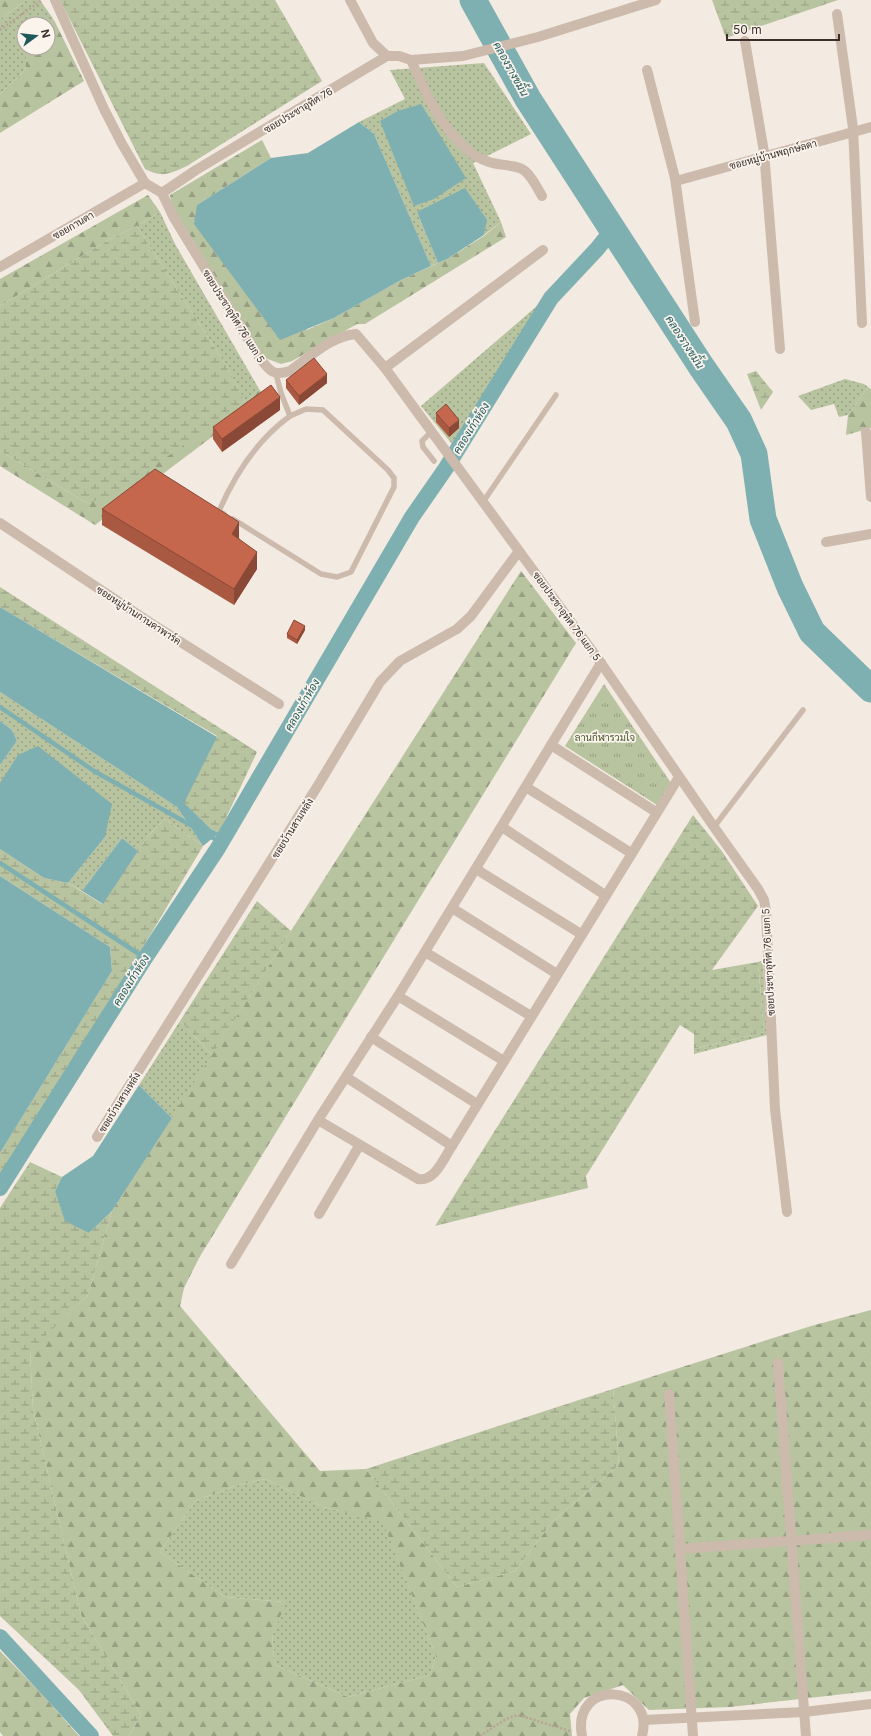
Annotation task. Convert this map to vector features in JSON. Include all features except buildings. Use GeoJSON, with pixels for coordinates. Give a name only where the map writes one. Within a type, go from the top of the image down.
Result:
{"type":"FeatureCollection","features":[{"type":"Feature","properties":{"kind":"street"},"geometry":{"type":"LineString","coordinates":[[55,0],[104,109],[122,144],[145,182],[162,192]]}},
{"type":"Feature","properties":{"kind":"street"},"geometry":{"type":"LineString","coordinates":[[350,0],[373,43],[387,56],[399,56],[411,60],[463,56],[520,42],[656,0]]}},
{"type":"Feature","properties":{"kind":"street"},"geometry":{"type":"LineString","coordinates":[[837,14],[853,132],[862,323]]}},
{"type":"Feature","properties":{"kind":"street"},"geometry":{"type":"LineString","coordinates":[[745,41],[765,156],[780,349]]}},
{"type":"Feature","properties":{"kind":"street","name":"ซอยประชาอุทิศ 76"},"geometry":{"type":"LineString","coordinates":[[162,192],[196,170],[387,56]]}},
{"type":"Feature","properties":{"kind":"street"},"geometry":{"type":"LineString","coordinates":[[411,60],[426,94],[454,136],[468,151],[489,162],[524,170],[532,178],[542,196]]}},
{"type":"Feature","properties":{"kind":"street"},"geometry":{"type":"LineString","coordinates":[[647,70],[676,181],[694,322]]}},
{"type":"Feature","properties":{"kind":"street","name":"ซอยหมู่บ้านพฤกษ์ลดา"},"geometry":{"type":"LineString","coordinates":[[676,181],[871,127]]}},
{"type":"Feature","properties":{"kind":"street","name":"ซอยกานดา"},"geometry":{"type":"LineString","coordinates":[[0,267],[145,182]]}},
{"type":"Feature","properties":{"kind":"street","name":"ซอยประชาอุทิศ 76 แยก 5"},"geometry":{"type":"LineString","coordinates":[[162,192],[174,218],[259,358],[268,370],[276,374],[290,371],[337,339],[347,335],[356,334],[385,368],[432,431],[601,663],[758,889],[764,900],[766,911],[775,1109],[787,1212]]}},
{"type":"Feature","properties":{"kind":"street"},"geometry":{"type":"LineString","coordinates":[[385,368],[543,250]]}},
{"type":"Feature","properties":{"kind":"street"},"geometry":{"type":"LineString","coordinates":[[866,432],[871,497]]}},
{"type":"Feature","properties":{"kind":"street","name":"ซอยหมู่บ้านกานดาพาร์ค"},"geometry":{"type":"LineString","coordinates":[[0,523],[149,622],[279,704]]}},
{"type":"Feature","properties":{"kind":"street"},"geometry":{"type":"LineString","coordinates":[[826,542],[871,534]]}},
{"type":"Feature","properties":{"kind":"street","name":"ซอยบ้านสามหลัง"},"geometry":{"type":"LineString","coordinates":[[97,1137],[318,787],[380,682],[400,661],[457,629],[470,616],[519,551]]}},
{"type":"Feature","properties":{"kind":"street"},"geometry":{"type":"LineString","coordinates":[[231,1264],[318,1120],[398,996],[601,663]]}},
{"type":"Feature","properties":{"kind":"street"},"geometry":{"type":"LineString","coordinates":[[551,745],[656,812]]}},
{"type":"Feature","properties":{"kind":"street"},"geometry":{"type":"LineString","coordinates":[[318,1120],[359,1146],[418,1179],[424,1180],[432,1176],[452,1146],[656,812],[679,777]]}},
{"type":"Feature","properties":{"kind":"street"},"geometry":{"type":"LineString","coordinates":[[526,787],[631,853]]}},
{"type":"Feature","properties":{"kind":"street"},"geometry":{"type":"LineString","coordinates":[[502,827],[605,895]]}},
{"type":"Feature","properties":{"kind":"street"},"geometry":{"type":"LineString","coordinates":[[476,869],[582,934]]}},
{"type":"Feature","properties":{"kind":"street"},"geometry":{"type":"LineString","coordinates":[[452,908],[557,974]]}},
{"type":"Feature","properties":{"kind":"street"},"geometry":{"type":"LineString","coordinates":[[425,952],[531,1016]]}},
{"type":"Feature","properties":{"kind":"street"},"geometry":{"type":"LineString","coordinates":[[398,996],[504,1061]]}},
{"type":"Feature","properties":{"kind":"street"},"geometry":{"type":"LineString","coordinates":[[371,1037],[477,1104]]}},
{"type":"Feature","properties":{"kind":"street"},"geometry":{"type":"LineString","coordinates":[[346,1077],[452,1146]]}},
{"type":"Feature","properties":{"kind":"street"},"geometry":{"type":"LineString","coordinates":[[319,1214],[359,1146]]}},
{"type":"Feature","properties":{"kind":"street"},"geometry":{"type":"LineString","coordinates":[[778,1362],[806,1736]]}},
{"type":"Feature","properties":{"kind":"street"},"geometry":{"type":"LineString","coordinates":[[669,1394],[693,1736]]}},
{"type":"Feature","properties":{"kind":"street"},"geometry":{"type":"LineString","coordinates":[[680,1549],[871,1535]]}},
{"type":"Feature","properties":{"kind":"street"},"geometry":{"type":"LineString","coordinates":[[582,1736],[580,1724],[583,1712],[595,1698],[608,1694],[621,1694],[632,1700],[640,1710],[644,1720],[642,1736]]}},
{"type":"Feature","properties":{"kind":"street"},"geometry":{"type":"LineString","coordinates":[[644,1720],[804,1712],[871,1704]]}},
{"type":"Feature","properties":{"kind":"lane"},"geometry":{"type":"LineString","coordinates":[[276,374],[281,393],[290,416]]}},
{"type":"Feature","properties":{"kind":"lane"},"geometry":{"type":"LineString","coordinates":[[483,502],[556,395]]}},
{"type":"Feature","properties":{"kind":"lane"},"geometry":{"type":"LineString","coordinates":[[213,507],[219,511],[321,574],[337,577],[351,572],[394,487],[394,478],[388,470],[323,410],[306,409],[290,416],[274,428],[248,457],[230,487],[219,511]]}},
{"type":"Feature","properties":{"kind":"lane"},"geometry":{"type":"LineString","coordinates":[[432,431],[422,441],[423,447],[434,461]]}},
{"type":"Feature","properties":{"kind":"lane"},"geometry":{"type":"LineString","coordinates":[[714,827],[803,710]]}},
{"type":"Feature","properties":{"kind":"path"},"geometry":{"type":"LineString","coordinates":[[0,30],[42,0]]}},
{"type":"Feature","properties":{"kind":"path"},"geometry":{"type":"LineString","coordinates":[[480,1736],[506,1719],[518,1715],[550,1724],[582,1736]]}},
{"type":"Feature","properties":{"kind":"green space"},"geometry":{"type":"Polygon","coordinates":[[[0,0],[27,0],[0,19],[0,0]]]}},
{"type":"Feature","properties":{"kind":"green space"},"geometry":{"type":"Polygon","coordinates":[[[27,0],[40,0],[51,16],[16,16],[16,56],[27,56],[25,70],[0,94],[0,19],[27,0]]]}},
{"type":"Feature","properties":{"kind":"green space"},"geometry":{"type":"Polygon","coordinates":[[[60,0],[275,0],[322,81],[187,166],[166,174],[151,172],[145,169],[60,0]]]}},
{"type":"Feature","properties":{"kind":"green space"},"geometry":{"type":"Polygon","coordinates":[[[712,0],[838,0],[726,38],[712,0]]]}},
{"type":"Feature","properties":{"kind":"green space"},"geometry":{"type":"Polygon","coordinates":[[[56,24],[84,81],[0,133],[0,94],[25,70],[27,56],[56,56],[56,24]]]}},
{"type":"Feature","properties":{"kind":"green space"},"geometry":{"type":"Polygon","coordinates":[[[484,63],[531,134],[473,163],[501,222],[484,235],[486,220],[417,212],[438,263],[431,266],[374,134],[359,122],[405,99],[390,70],[484,63]]]}},
{"type":"Feature","properties":{"kind":"green space"},"geometry":{"type":"Polygon","coordinates":[[[262,140],[271,158],[197,205],[307,330],[334,318],[401,280],[447,259],[484,236],[501,222],[506,237],[365,324],[357,324],[292,361],[281,364],[265,358],[172,206],[170,195],[262,140]]]}},
{"type":"Feature","properties":{"kind":"green space"},"geometry":{"type":"Polygon","coordinates":[[[148,195],[160,212],[137,226],[110,239],[0,306],[0,279],[148,195]]]}},
{"type":"Feature","properties":{"kind":"green space"},"geometry":{"type":"Polygon","coordinates":[[[160,212],[175,244],[259,389],[245,402],[227,367],[137,226],[160,212]]]}},
{"type":"Feature","properties":{"kind":"green space"},"geometry":{"type":"Polygon","coordinates":[[[137,226],[227,367],[245,402],[108,497],[87,503],[0,451],[0,306],[110,239],[137,226]]]}},
{"type":"Feature","properties":{"kind":"green space"},"geometry":{"type":"Polygon","coordinates":[[[538,305],[537,312],[456,449],[421,406],[538,305]]]}},
{"type":"Feature","properties":{"kind":"green space"},"geometry":{"type":"Polygon","coordinates":[[[756,371],[773,392],[761,410],[747,374],[756,371]]]}},
{"type":"Feature","properties":{"kind":"green space"},"geometry":{"type":"Polygon","coordinates":[[[845,379],[864,384],[868,387],[848,415],[839,417],[834,404],[811,410],[798,396],[845,379]]]}},
{"type":"Feature","properties":{"kind":"green space"},"geometry":{"type":"Polygon","coordinates":[[[868,387],[871,389],[871,428],[846,435],[848,415],[868,387]]]}},
{"type":"Feature","properties":{"kind":"green space"},"geometry":{"type":"Polygon","coordinates":[[[259,389],[265,397],[95,525],[0,466],[0,451],[87,503],[237,409],[259,389]]]}},
{"type":"Feature","properties":{"kind":"green space"},"geometry":{"type":"Polygon","coordinates":[[[521,571],[576,643],[199,1258],[184,1288],[180,1306],[320,1471],[366,1469],[457,1587],[515,1571],[553,1521],[619,1465],[613,1389],[811,1326],[871,1310],[871,1691],[730,1707],[649,1710],[623,1685],[584,1698],[570,1714],[572,1736],[129,1736],[141,1715],[81,1615],[33,1409],[30,1350],[88,1295],[112,1211],[521,571]],[[265,1479],[238,1485],[195,1501],[160,1552],[225,1597],[286,1602],[272,1637],[275,1665],[348,1697],[430,1675],[436,1656],[383,1522],[323,1507],[265,1479]]]}},
{"type":"Feature","properties":{"kind":"green space"},"geometry":{"type":"Polygon","coordinates":[[[0,587],[257,752],[219,833],[211,829],[183,803],[217,736],[0,607],[0,587]]]}},
{"type":"Feature","properties":{"kind":"green space","name":"ลานกีฬารวมใจ"},"geometry":{"type":"Polygon","coordinates":[[[604,684],[671,783],[657,805],[565,746],[604,684]]]}},
{"type":"Feature","properties":{"kind":"green space"},"geometry":{"type":"Polygon","coordinates":[[[0,692],[177,807],[203,846],[165,819],[148,836],[138,851],[122,838],[82,891],[68,883],[105,837],[0,783],[0,765],[17,741],[12,730],[0,721],[0,692]]]}},
{"type":"Feature","properties":{"kind":"green space"},"geometry":{"type":"Polygon","coordinates":[[[693,815],[721,850],[758,906],[712,970],[758,962],[764,1032],[694,1049],[694,1034],[680,1025],[586,1176],[588,1188],[435,1226],[693,815]]]}},
{"type":"Feature","properties":{"kind":"green space"},"geometry":{"type":"Polygon","coordinates":[[[165,819],[203,846],[152,932],[0,1176],[0,1153],[112,971],[110,947],[0,876],[0,849],[44,878],[68,883],[102,904],[148,836],[165,819]]]}},
{"type":"Feature","properties":{"kind":"green space"},"geometry":{"type":"Polygon","coordinates":[[[257,901],[291,931],[212,1055],[180,1021],[257,901]]]}},
{"type":"Feature","properties":{"kind":"green space"},"geometry":{"type":"Polygon","coordinates":[[[763,960],[767,1035],[694,1054],[694,1049],[764,1032],[758,962],[763,960]]]}},
{"type":"Feature","properties":{"kind":"green space"},"geometry":{"type":"Polygon","coordinates":[[[180,1021],[212,1055],[172,1118],[139,1085],[180,1021]]]}},
{"type":"Feature","properties":{"kind":"green space"},"geometry":{"type":"Polygon","coordinates":[[[30,1162],[62,1177],[55,1191],[89,1233],[112,1211],[88,1295],[30,1351],[33,1409],[81,1615],[141,1715],[129,1736],[113,1736],[79,1690],[0,1616],[0,1208],[30,1162]]]}},
{"type":"Feature","properties":{"kind":"green space"},"geometry":{"type":"Polygon","coordinates":[[[613,1389],[619,1465],[553,1521],[515,1571],[457,1587],[366,1469],[613,1389]]]}},
{"type":"Feature","properties":{"kind":"green space"},"geometry":{"type":"Polygon","coordinates":[[[265,1479],[323,1507],[383,1521],[436,1656],[430,1675],[348,1697],[275,1665],[272,1637],[285,1602],[225,1597],[160,1552],[195,1501],[238,1485],[265,1479]]]}},
{"type":"Feature","properties":{"kind":"green space"},"geometry":{"type":"Polygon","coordinates":[[[0,1651],[39,1691],[79,1736],[3,1736],[0,1732],[0,1651]]]}},
{"type":"Feature","properties":{"kind":"water"},"geometry":{"type":"Polygon","coordinates":[[[421,104],[466,178],[434,199],[414,206],[380,121],[398,111],[421,104]]]}},
{"type":"Feature","properties":{"kind":"water"},"geometry":{"type":"Polygon","coordinates":[[[359,122],[374,134],[431,266],[401,280],[334,318],[280,340],[194,224],[197,205],[271,158],[308,153],[359,122]]]}},
{"type":"Feature","properties":{"kind":"water"},"geometry":{"type":"Polygon","coordinates":[[[465,188],[487,220],[484,235],[447,259],[438,263],[417,212],[465,188]]]}},
{"type":"Feature","properties":{"kind":"water"},"geometry":{"type":"Polygon","coordinates":[[[0,607],[217,737],[184,803],[211,829],[219,833],[203,846],[177,807],[0,692],[0,607]]]}},
{"type":"Feature","properties":{"kind":"water"},"geometry":{"type":"Polygon","coordinates":[[[0,721],[12,730],[17,741],[0,765],[0,721]]]}},
{"type":"Feature","properties":{"kind":"water"},"geometry":{"type":"Polygon","coordinates":[[[38,746],[112,804],[105,837],[68,883],[44,878],[0,849],[0,783],[18,755],[38,746]]]}},
{"type":"Feature","properties":{"kind":"water"},"geometry":{"type":"Polygon","coordinates":[[[122,838],[138,851],[103,904],[82,891],[122,838]]]}},
{"type":"Feature","properties":{"kind":"water"},"geometry":{"type":"Polygon","coordinates":[[[0,876],[110,947],[112,971],[0,1153],[0,876]]]}},
{"type":"Feature","properties":{"kind":"water"},"geometry":{"type":"Polygon","coordinates":[[[139,1085],[172,1118],[112,1211],[89,1233],[65,1221],[55,1191],[62,1177],[93,1156],[139,1085]]]}},
{"type":"Feature","properties":{"kind":"waterway","name":"คลองรางขมิ้น"},"geometry":{"type":"LineString","coordinates":[[473,0],[528,99],[701,366],[739,421],[754,454],[763,519],[790,587],[812,632],[871,689]]}},
{"type":"Feature","properties":{"kind":"waterway","name":"คลองเก้าห้อง"},"geometry":{"type":"LineString","coordinates":[[0,1188],[145,958],[218,848],[412,517],[446,468],[551,298],[597,249],[613,229]]}},
{"type":"Feature","properties":{"kind":"waterway"},"geometry":{"type":"LineString","coordinates":[[0,707],[94,771],[194,827]]}},
{"type":"Feature","properties":{"kind":"waterway"},"geometry":{"type":"LineString","coordinates":[[207,835],[221,842]]}},
{"type":"Feature","properties":{"kind":"waterway"},"geometry":{"type":"LineString","coordinates":[[0,863],[145,958]]}},
{"type":"Feature","properties":{"kind":"waterway"},"geometry":{"type":"LineString","coordinates":[[0,1637],[91,1736]]}}]}
